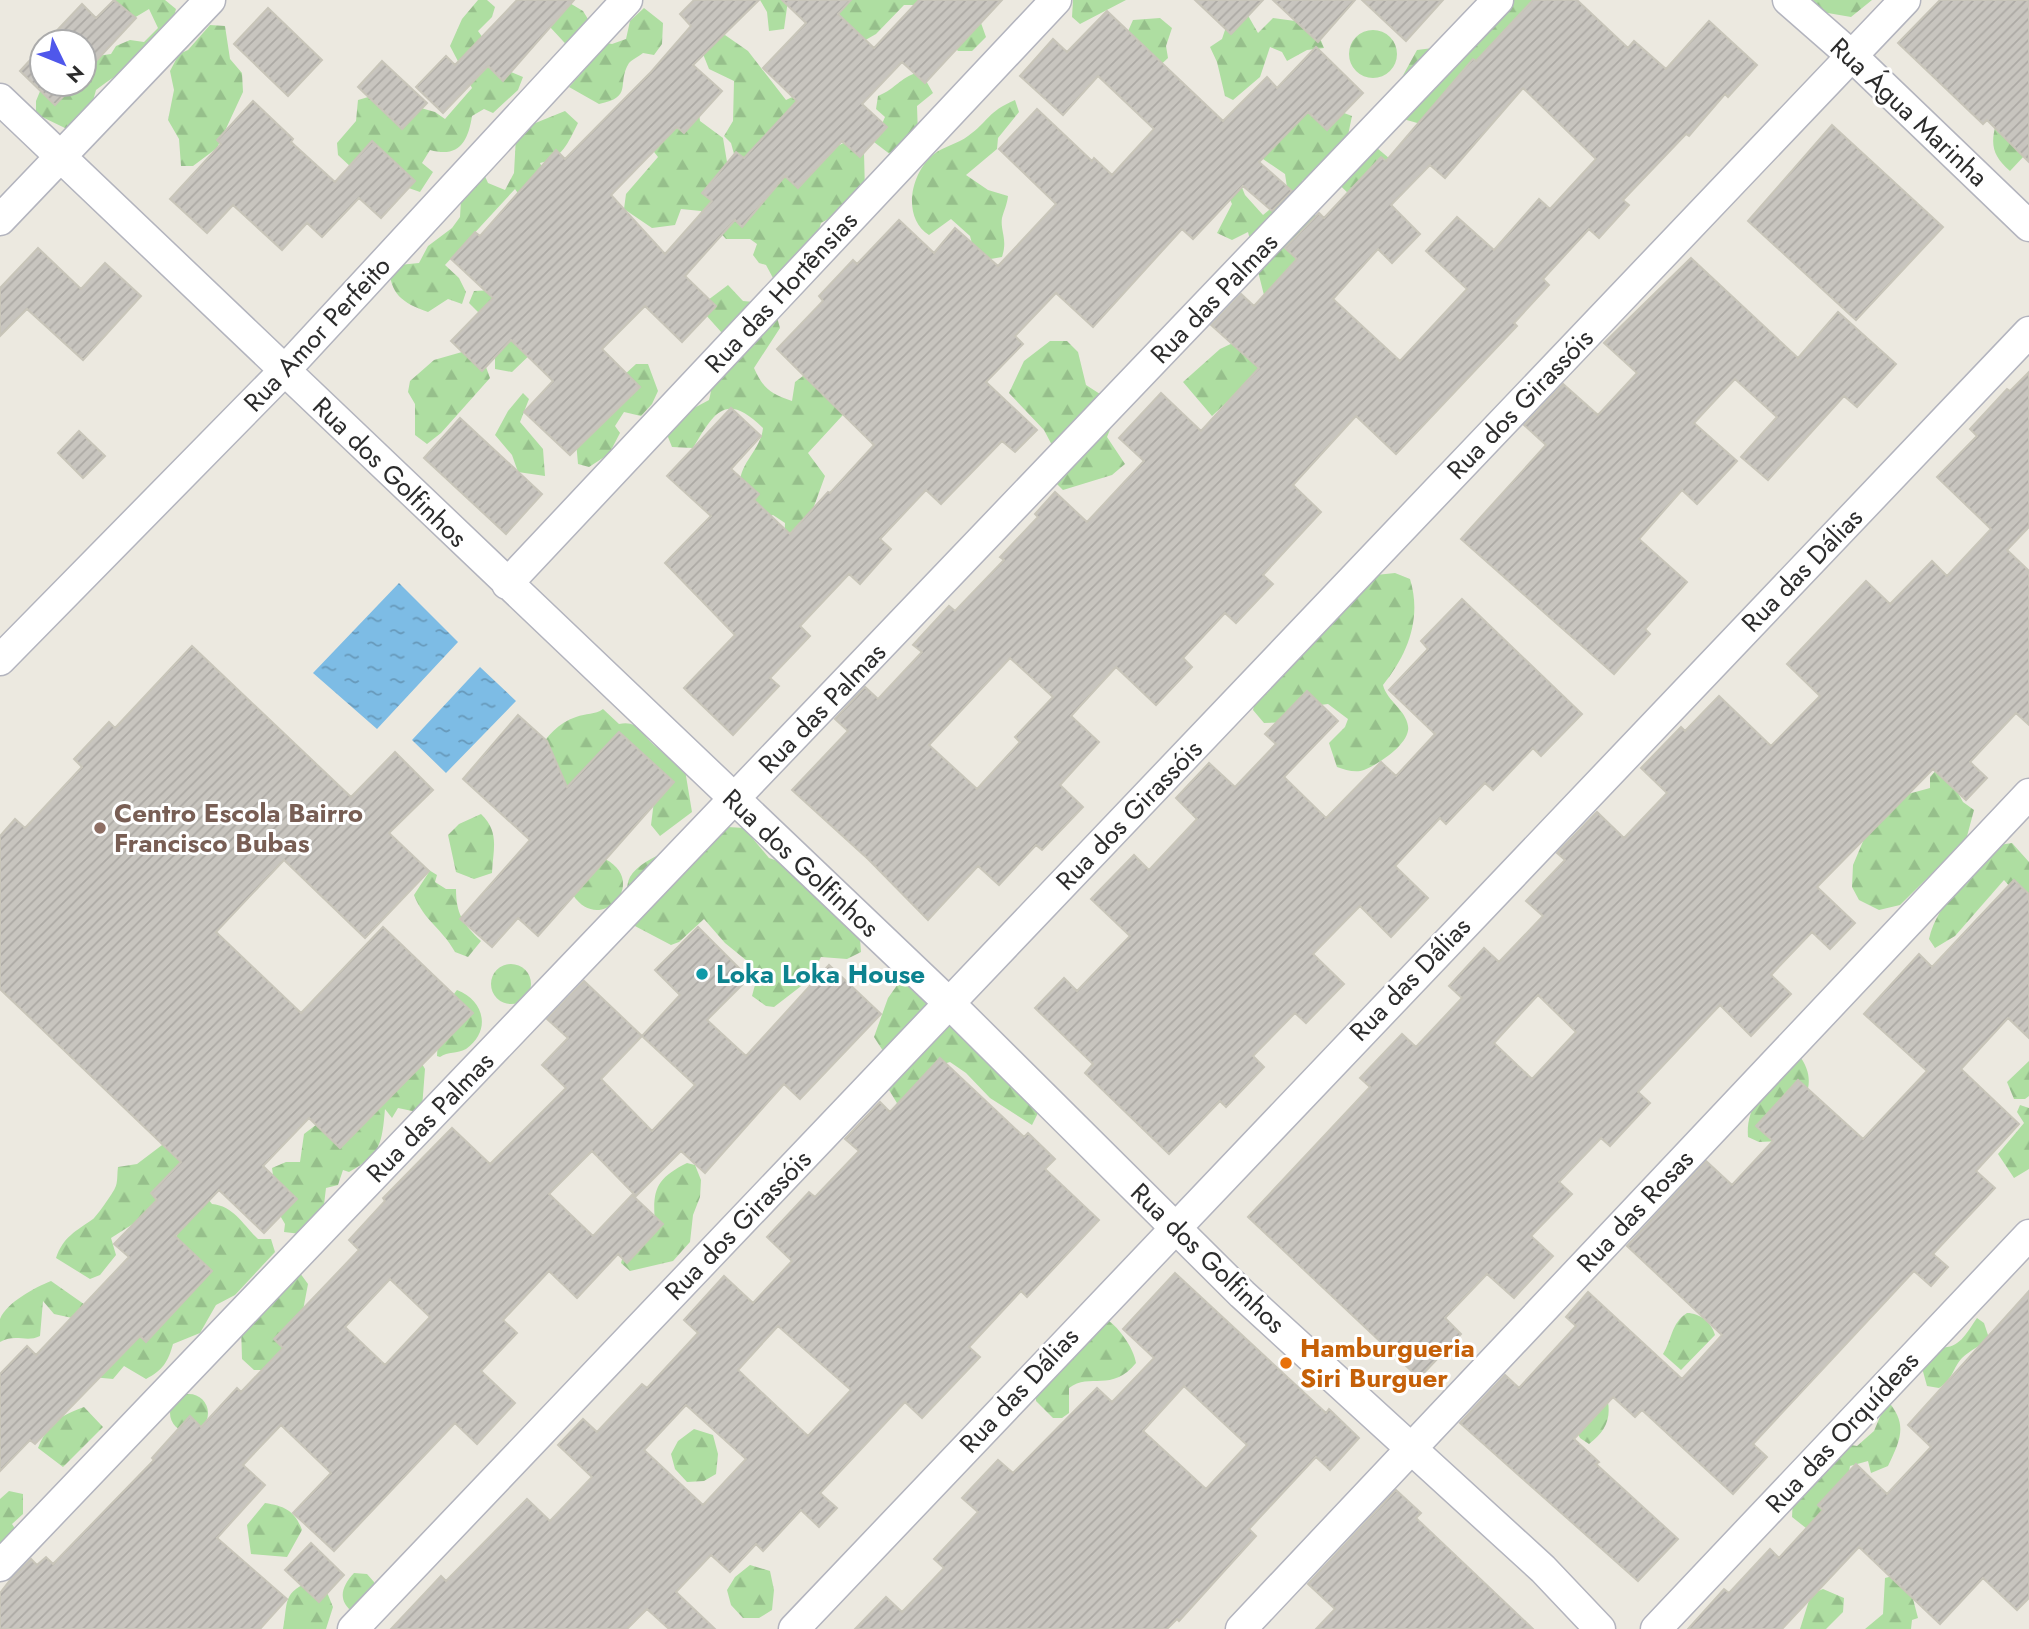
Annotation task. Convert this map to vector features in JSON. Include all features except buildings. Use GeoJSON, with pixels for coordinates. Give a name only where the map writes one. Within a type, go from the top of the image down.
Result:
{"type":"FeatureCollection","features":[{"type":"Feature","properties":{"kind":"street"},"geometry":{"type":"LineString","coordinates":[[0,220],[210,0]]}},
{"type":"Feature","properties":{"kind":"street","name":"Rua Amor Perfeito"},"geometry":{"type":"LineString","coordinates":[[0,660],[284,371],[627,0]]}},
{"type":"Feature","properties":{"kind":"street","name":"Rua das Hortênsias"},"geometry":{"type":"LineString","coordinates":[[507,584],[1056,0]]}},
{"type":"Feature","properties":{"kind":"street","name":"Rua das Palmas"},"geometry":{"type":"LineString","coordinates":[[0,1566],[1498,0]]}},
{"type":"Feature","properties":{"kind":"street","name":"Rua Água Marinha"},"geometry":{"type":"LineString","coordinates":[[1788,0],[1852,56],[2029,226]]}},
{"type":"Feature","properties":{"kind":"street","name":"Rua dos Girassóis"},"geometry":{"type":"LineString","coordinates":[[353,1629],[1905,0]]}},
{"type":"Feature","properties":{"kind":"street","name":"Rua dos Golfinhos"},"geometry":{"type":"LineString","coordinates":[[0,99],[950,1004],[1242,1294],[1543,1569],[1600,1629]]}},
{"type":"Feature","properties":{"kind":"street","name":"Rua das Dálias"},"geometry":{"type":"LineString","coordinates":[[794,1629],[2029,332]]}},
{"type":"Feature","properties":{"kind":"street","name":"Rua das Rosas"},"geometry":{"type":"LineString","coordinates":[[1241,1629],[2029,794]]}},
{"type":"Feature","properties":{"kind":"street","name":"Rua das Orquídeas"},"geometry":{"type":"LineString","coordinates":[[1656,1629],[2029,1235]]}},
{"type":"Feature","properties":{"kind":"green space"},"geometry":{"type":"Polygon","coordinates":[[[113,0],[165,0],[176,9],[171,23],[155,46],[98,89],[98,56],[111,54],[116,46],[130,40],[144,42],[158,28],[149,9],[129,21],[119,17],[113,0]]]}},
{"type":"Feature","properties":{"kind":"green space"},"geometry":{"type":"Polygon","coordinates":[[[478,0],[487,0],[495,7],[492,17],[478,31],[506,70],[523,77],[518,90],[493,113],[484,109],[472,116],[465,140],[455,150],[430,150],[422,163],[433,172],[420,192],[352,168],[338,155],[337,143],[356,121],[358,100],[375,95],[435,112],[445,119],[472,88],[450,46],[462,19],[478,0]]]}},
{"type":"Feature","properties":{"kind":"green space"},"geometry":{"type":"Polygon","coordinates":[[[760,0],[788,0],[784,29],[769,31],[767,12],[760,0]]]}},
{"type":"Feature","properties":{"kind":"green space"},"geometry":{"type":"Polygon","coordinates":[[[828,0],[941,0],[968,22],[981,23],[986,37],[972,51],[958,51],[916,5],[904,5],[876,34],[862,42],[828,0]]]}},
{"type":"Feature","properties":{"kind":"green space"},"geometry":{"type":"Polygon","coordinates":[[[1073,0],[1126,0],[1080,24],[1072,17],[1073,0]]]}},
{"type":"Feature","properties":{"kind":"green space"},"geometry":{"type":"Polygon","coordinates":[[[1478,0],[1540,0],[1428,126],[1403,119],[1390,99],[1417,50],[1433,48],[1478,0]]]}},
{"type":"Feature","properties":{"kind":"green space"},"geometry":{"type":"Polygon","coordinates":[[[1813,0],[1872,0],[1851,17],[1822,12],[1813,0]]]}},
{"type":"Feature","properties":{"kind":"green space"},"geometry":{"type":"Polygon","coordinates":[[[568,2],[583,11],[602,42],[612,44],[626,39],[630,21],[644,8],[663,23],[662,44],[654,55],[643,53],[629,63],[617,98],[599,104],[569,87],[587,67],[550,27],[555,9],[568,2]]]}},
{"type":"Feature","properties":{"kind":"green space"},"geometry":{"type":"Polygon","coordinates":[[[1246,12],[1258,33],[1273,18],[1295,21],[1302,13],[1317,31],[1324,48],[1307,50],[1287,61],[1282,52],[1270,47],[1260,77],[1233,100],[1225,96],[1217,62],[1210,47],[1222,39],[1230,15],[1246,12]]]}},
{"type":"Feature","properties":{"kind":"green space"},"geometry":{"type":"Polygon","coordinates":[[[1160,18],[1172,28],[1166,46],[1168,58],[1154,71],[1125,38],[1133,20],[1160,18]]]}},
{"type":"Feature","properties":{"kind":"green space"},"geometry":{"type":"Polygon","coordinates":[[[210,25],[225,26],[230,59],[242,73],[243,92],[217,148],[193,166],[181,166],[179,139],[168,120],[174,90],[170,71],[179,54],[188,50],[210,25]]]}},
{"type":"Feature","properties":{"kind":"green space"},"geometry":{"type":"Polygon","coordinates":[[[1373,30],[1382,31],[1390,37],[1396,45],[1396,63],[1390,71],[1382,77],[1373,78],[1364,77],[1356,71],[1350,63],[1349,54],[1350,45],[1356,37],[1364,31],[1373,30]]]}},
{"type":"Feature","properties":{"kind":"green space"},"geometry":{"type":"Polygon","coordinates":[[[725,35],[748,51],[786,100],[824,82],[737,165],[731,143],[724,136],[733,121],[734,81],[709,69],[703,54],[712,38],[725,35]]]}},
{"type":"Feature","properties":{"kind":"green space"},"geometry":{"type":"Polygon","coordinates":[[[921,72],[933,93],[917,106],[918,135],[891,155],[874,142],[885,117],[876,109],[878,96],[909,76],[921,72]]]}},
{"type":"Feature","properties":{"kind":"green space"},"geometry":{"type":"Polygon","coordinates":[[[1299,96],[1352,116],[1347,140],[1377,148],[1390,159],[1351,196],[1321,167],[1302,181],[1315,215],[1324,228],[1265,299],[1248,232],[1232,240],[1217,233],[1232,204],[1225,189],[1235,170],[1245,195],[1263,215],[1288,194],[1285,174],[1263,159],[1260,148],[1299,96]]]}},
{"type":"Feature","properties":{"kind":"green space"},"geometry":{"type":"Polygon","coordinates":[[[37,98],[94,98],[89,115],[67,129],[36,114],[37,98]]]}},
{"type":"Feature","properties":{"kind":"green space"},"geometry":{"type":"Polygon","coordinates":[[[1015,100],[1019,112],[998,138],[997,149],[966,175],[988,190],[1008,196],[1002,218],[1002,257],[985,260],[975,255],[970,236],[951,219],[929,235],[920,227],[912,206],[912,194],[920,172],[934,154],[964,139],[993,113],[1015,100]]]}},
{"type":"Feature","properties":{"kind":"green space"},"geometry":{"type":"Polygon","coordinates":[[[698,107],[700,121],[723,138],[728,168],[756,189],[851,139],[864,152],[865,193],[841,212],[821,223],[810,249],[798,264],[773,278],[766,265],[759,263],[753,255],[757,244],[750,239],[726,239],[701,211],[681,209],[675,225],[652,228],[624,209],[626,194],[658,157],[651,148],[698,107]]]}},
{"type":"Feature","properties":{"kind":"green space"},"geometry":{"type":"Polygon","coordinates":[[[565,111],[578,123],[559,154],[540,163],[553,191],[522,199],[515,189],[445,265],[459,278],[466,292],[462,304],[448,299],[428,312],[404,301],[392,284],[389,266],[419,263],[428,246],[452,228],[460,217],[461,200],[483,172],[488,183],[505,190],[514,173],[516,136],[528,126],[565,111]]]}},
{"type":"Feature","properties":{"kind":"green space"},"geometry":{"type":"Polygon","coordinates":[[[1996,124],[2025,155],[2010,171],[1994,150],[1996,124]]]}},
{"type":"Feature","properties":{"kind":"green space"},"geometry":{"type":"Polygon","coordinates":[[[728,285],[743,301],[754,302],[776,314],[780,328],[754,368],[768,389],[792,401],[795,382],[815,367],[853,404],[808,453],[825,476],[813,509],[784,553],[785,523],[773,515],[757,522],[744,499],[740,485],[743,470],[763,428],[740,411],[730,409],[715,416],[693,448],[672,447],[668,437],[668,422],[709,400],[715,349],[722,333],[705,314],[708,300],[728,285]]]}},
{"type":"Feature","properties":{"kind":"green space"},"geometry":{"type":"Polygon","coordinates":[[[495,290],[536,349],[512,372],[495,369],[495,343],[487,314],[478,312],[469,303],[474,291],[495,290]]]}},
{"type":"Feature","properties":{"kind":"green space"},"geometry":{"type":"Polygon","coordinates":[[[1239,340],[1260,371],[1212,416],[1183,382],[1220,349],[1239,340]]]}},
{"type":"Feature","properties":{"kind":"green space"},"geometry":{"type":"Polygon","coordinates":[[[1050,341],[1067,341],[1078,352],[1086,385],[1100,394],[1115,397],[1113,422],[1107,437],[1125,464],[1112,475],[1063,490],[1052,479],[1054,449],[1044,430],[1009,393],[1024,361],[1050,341]]]}},
{"type":"Feature","properties":{"kind":"green space"},"geometry":{"type":"Polygon","coordinates":[[[462,352],[483,359],[490,378],[441,433],[427,444],[415,435],[415,404],[408,392],[410,381],[434,360],[462,352]]]}},
{"type":"Feature","properties":{"kind":"green space"},"geometry":{"type":"Polygon","coordinates":[[[636,364],[648,364],[658,391],[652,404],[641,416],[624,412],[615,426],[620,433],[609,454],[589,467],[578,464],[576,441],[622,377],[636,364]]]}},
{"type":"Feature","properties":{"kind":"green space"},"geometry":{"type":"Polygon","coordinates":[[[523,393],[529,399],[520,422],[543,449],[545,476],[518,472],[512,455],[495,435],[508,411],[523,393]]]}},
{"type":"Feature","properties":{"kind":"green space"},"geometry":{"type":"Polygon","coordinates":[[[1395,573],[1410,579],[1413,622],[1406,648],[1383,685],[1407,720],[1408,733],[1393,752],[1378,763],[1361,771],[1347,770],[1337,767],[1329,743],[1345,727],[1348,719],[1328,704],[1320,705],[1290,722],[1264,723],[1253,710],[1255,702],[1376,575],[1395,573]]]}},
{"type":"Feature","properties":{"kind":"green space"},"geometry":{"type":"Polygon","coordinates":[[[603,709],[619,724],[635,726],[685,770],[692,812],[660,836],[651,825],[657,777],[562,810],[538,751],[558,726],[603,709]]]}},
{"type":"Feature","properties":{"kind":"green space"},"geometry":{"type":"Polygon","coordinates":[[[1942,764],[1963,802],[1974,810],[1966,840],[1900,905],[1879,910],[1859,900],[1852,887],[1853,865],[1864,839],[1908,794],[1930,788],[1930,777],[1942,764]]]}},
{"type":"Feature","properties":{"kind":"green space"},"geometry":{"type":"Polygon","coordinates":[[[481,814],[493,834],[492,873],[474,879],[456,872],[448,835],[459,824],[481,814]]]}},
{"type":"Feature","properties":{"kind":"green space"},"geometry":{"type":"Polygon","coordinates":[[[728,827],[744,828],[769,858],[792,866],[859,926],[861,952],[847,959],[821,957],[809,980],[774,1007],[766,1006],[752,996],[756,981],[752,965],[725,943],[704,919],[679,942],[671,945],[633,925],[627,888],[630,877],[637,869],[660,854],[728,827]]]}},
{"type":"Feature","properties":{"kind":"green space"},"geometry":{"type":"Polygon","coordinates":[[[2012,843],[2029,862],[2029,901],[2018,896],[2004,880],[1955,936],[1935,948],[1929,939],[1933,925],[1948,900],[1999,845],[2012,843]]]}},
{"type":"Feature","properties":{"kind":"green space"},"geometry":{"type":"Polygon","coordinates":[[[605,859],[618,869],[623,880],[622,891],[616,901],[607,908],[596,910],[584,906],[573,895],[605,859]]]}},
{"type":"Feature","properties":{"kind":"green space"},"geometry":{"type":"Polygon","coordinates":[[[424,867],[437,875],[435,882],[446,889],[456,889],[457,905],[462,918],[481,941],[468,957],[455,952],[418,904],[414,895],[429,872],[424,867]]]}},
{"type":"Feature","properties":{"kind":"green space"},"geometry":{"type":"Polygon","coordinates":[[[915,960],[1042,1105],[1032,1125],[990,1098],[966,1073],[950,1062],[930,1068],[930,1084],[903,1113],[889,1090],[894,1068],[874,1037],[888,998],[915,960]]]}},
{"type":"Feature","properties":{"kind":"green space"},"geometry":{"type":"Polygon","coordinates":[[[511,964],[519,965],[525,970],[530,976],[530,992],[525,998],[519,1003],[511,1004],[503,1003],[497,998],[492,992],[491,984],[492,976],[497,970],[503,965],[511,964]]]}},
{"type":"Feature","properties":{"kind":"green space"},"geometry":{"type":"Polygon","coordinates":[[[457,990],[479,1008],[482,1025],[474,1042],[466,1049],[440,1057],[437,1056],[442,1021],[457,990]]]}},
{"type":"Feature","properties":{"kind":"green space"},"geometry":{"type":"Polygon","coordinates":[[[414,1050],[425,1069],[422,1108],[417,1112],[398,1108],[392,1118],[385,1109],[383,1131],[374,1154],[349,1172],[343,1170],[338,1185],[326,1188],[323,1213],[301,1234],[284,1232],[285,1224],[278,1212],[272,1168],[286,1162],[300,1162],[304,1134],[414,1050]]]}},
{"type":"Feature","properties":{"kind":"green space"},"geometry":{"type":"Polygon","coordinates":[[[1798,1054],[1809,1077],[1800,1109],[1780,1141],[1759,1142],[1748,1137],[1748,1124],[1756,1101],[1771,1081],[1798,1054]]]}},
{"type":"Feature","properties":{"kind":"green space"},"geometry":{"type":"Polygon","coordinates":[[[2029,1061],[2029,1096],[2025,1099],[2014,1099],[2007,1082],[2029,1061]]]}},
{"type":"Feature","properties":{"kind":"green space"},"geometry":{"type":"Polygon","coordinates":[[[2020,1105],[2029,1108],[2029,1169],[2014,1178],[1998,1154],[2024,1123],[2017,1112],[2020,1105]]]}},
{"type":"Feature","properties":{"kind":"green space"},"geometry":{"type":"Polygon","coordinates":[[[174,1136],[196,1153],[143,1224],[133,1224],[111,1238],[116,1255],[100,1275],[90,1279],[56,1258],[66,1240],[93,1219],[108,1199],[116,1186],[118,1167],[137,1164],[174,1136]]]}},
{"type":"Feature","properties":{"kind":"green space"},"geometry":{"type":"Polygon","coordinates":[[[687,1163],[695,1165],[701,1180],[690,1242],[673,1261],[630,1271],[621,1263],[623,1256],[655,1222],[655,1201],[659,1186],[669,1174],[687,1163]]]}},
{"type":"Feature","properties":{"kind":"green space"},"geometry":{"type":"Polygon","coordinates":[[[204,1194],[212,1204],[226,1208],[238,1217],[258,1239],[271,1239],[275,1252],[235,1295],[216,1305],[200,1333],[173,1344],[167,1361],[157,1372],[146,1379],[124,1366],[113,1379],[92,1377],[86,1321],[54,1314],[43,1301],[40,1336],[30,1339],[11,1338],[0,1342],[0,1319],[9,1307],[22,1296],[51,1281],[98,1314],[138,1282],[163,1257],[173,1244],[182,1213],[204,1194]]]}},
{"type":"Feature","properties":{"kind":"green space"},"geometry":{"type":"Polygon","coordinates":[[[297,1269],[308,1284],[297,1342],[263,1370],[254,1370],[242,1359],[241,1326],[297,1269]]]}},
{"type":"Feature","properties":{"kind":"green space"},"geometry":{"type":"Polygon","coordinates":[[[1687,1313],[1705,1320],[1715,1335],[1681,1370],[1663,1354],[1675,1327],[1687,1313]]]}},
{"type":"Feature","properties":{"kind":"green space"},"geometry":{"type":"Polygon","coordinates":[[[1104,1318],[1124,1337],[1136,1363],[1127,1372],[1110,1380],[1085,1382],[1069,1388],[1069,1413],[1062,1418],[1053,1418],[1036,1401],[1036,1393],[1104,1318]]]}},
{"type":"Feature","properties":{"kind":"green space"},"geometry":{"type":"Polygon","coordinates":[[[1977,1318],[1984,1323],[1989,1338],[1962,1358],[1939,1388],[1927,1386],[1919,1357],[1933,1347],[1949,1347],[1960,1341],[1977,1318]]]}},
{"type":"Feature","properties":{"kind":"green space"},"geometry":{"type":"Polygon","coordinates":[[[189,1394],[203,1399],[208,1413],[203,1427],[189,1432],[175,1427],[170,1413],[175,1399],[189,1394]]]}},
{"type":"Feature","properties":{"kind":"green space"},"geometry":{"type":"Polygon","coordinates":[[[1887,1400],[1900,1424],[1899,1440],[1888,1466],[1871,1473],[1868,1461],[1850,1466],[1847,1482],[1811,1532],[1792,1517],[1793,1498],[1845,1444],[1857,1446],[1874,1431],[1887,1400]]]}},
{"type":"Feature","properties":{"kind":"green space"},"geometry":{"type":"Polygon","coordinates":[[[1608,1402],[1605,1426],[1589,1444],[1580,1438],[1573,1424],[1608,1402]]]}},
{"type":"Feature","properties":{"kind":"green space"},"geometry":{"type":"Polygon","coordinates":[[[84,1407],[103,1427],[63,1467],[38,1448],[55,1422],[84,1407]]]}},
{"type":"Feature","properties":{"kind":"green space"},"geometry":{"type":"Polygon","coordinates":[[[694,1429],[713,1435],[718,1454],[716,1474],[704,1481],[687,1482],[675,1469],[671,1454],[678,1441],[694,1429]]]}},
{"type":"Feature","properties":{"kind":"green space"},"geometry":{"type":"Polygon","coordinates":[[[9,1491],[23,1494],[23,1514],[12,1524],[18,1533],[3,1545],[0,1544],[0,1499],[9,1491]]]}},
{"type":"Feature","properties":{"kind":"green space"},"geometry":{"type":"Polygon","coordinates":[[[265,1503],[288,1511],[296,1518],[302,1530],[287,1557],[251,1554],[247,1525],[265,1503]]]}},
{"type":"Feature","properties":{"kind":"green space"},"geometry":{"type":"Polygon","coordinates":[[[750,1565],[770,1571],[774,1590],[772,1610],[759,1618],[743,1618],[731,1605],[727,1590],[735,1577],[750,1565]]]}},
{"type":"Feature","properties":{"kind":"green space"},"geometry":{"type":"Polygon","coordinates":[[[354,1573],[367,1574],[374,1582],[375,1596],[354,1613],[345,1604],[343,1594],[346,1583],[354,1573]]]}},
{"type":"Feature","properties":{"kind":"green space"},"geometry":{"type":"Polygon","coordinates":[[[1900,1574],[1929,1589],[1913,1599],[1918,1618],[1912,1620],[1911,1629],[1865,1629],[1883,1614],[1885,1578],[1900,1574]]]}},
{"type":"Feature","properties":{"kind":"green space"},"geometry":{"type":"Polygon","coordinates":[[[313,1581],[326,1590],[333,1607],[326,1629],[283,1629],[291,1593],[313,1581]]]}},
{"type":"Feature","properties":{"kind":"green space"},"geometry":{"type":"Polygon","coordinates":[[[1823,1589],[1844,1598],[1843,1612],[1826,1629],[1800,1629],[1811,1594],[1823,1589]]]}},
{"type":"Feature","properties":{"kind":"water"},"geometry":{"type":"Polygon","coordinates":[[[399,583],[458,642],[377,729],[313,673],[399,583]]]}},
{"type":"Feature","properties":{"kind":"water"},"geometry":{"type":"Polygon","coordinates":[[[480,667],[516,701],[446,773],[412,740],[480,667]]]}},
{"type":"Feature","properties":{"kind":"place","name":"Centro Escola Bairro Francisco Bubas"},"geometry":{"type":"Point","coordinates":[100,828]}},
{"type":"Feature","properties":{"kind":"place","name":"Loka Loka House"},"geometry":{"type":"Point","coordinates":[702,974]}},
{"type":"Feature","properties":{"kind":"place","name":"Hamburgueria Siri Burguer"},"geometry":{"type":"Point","coordinates":[1286,1363]}}]}
